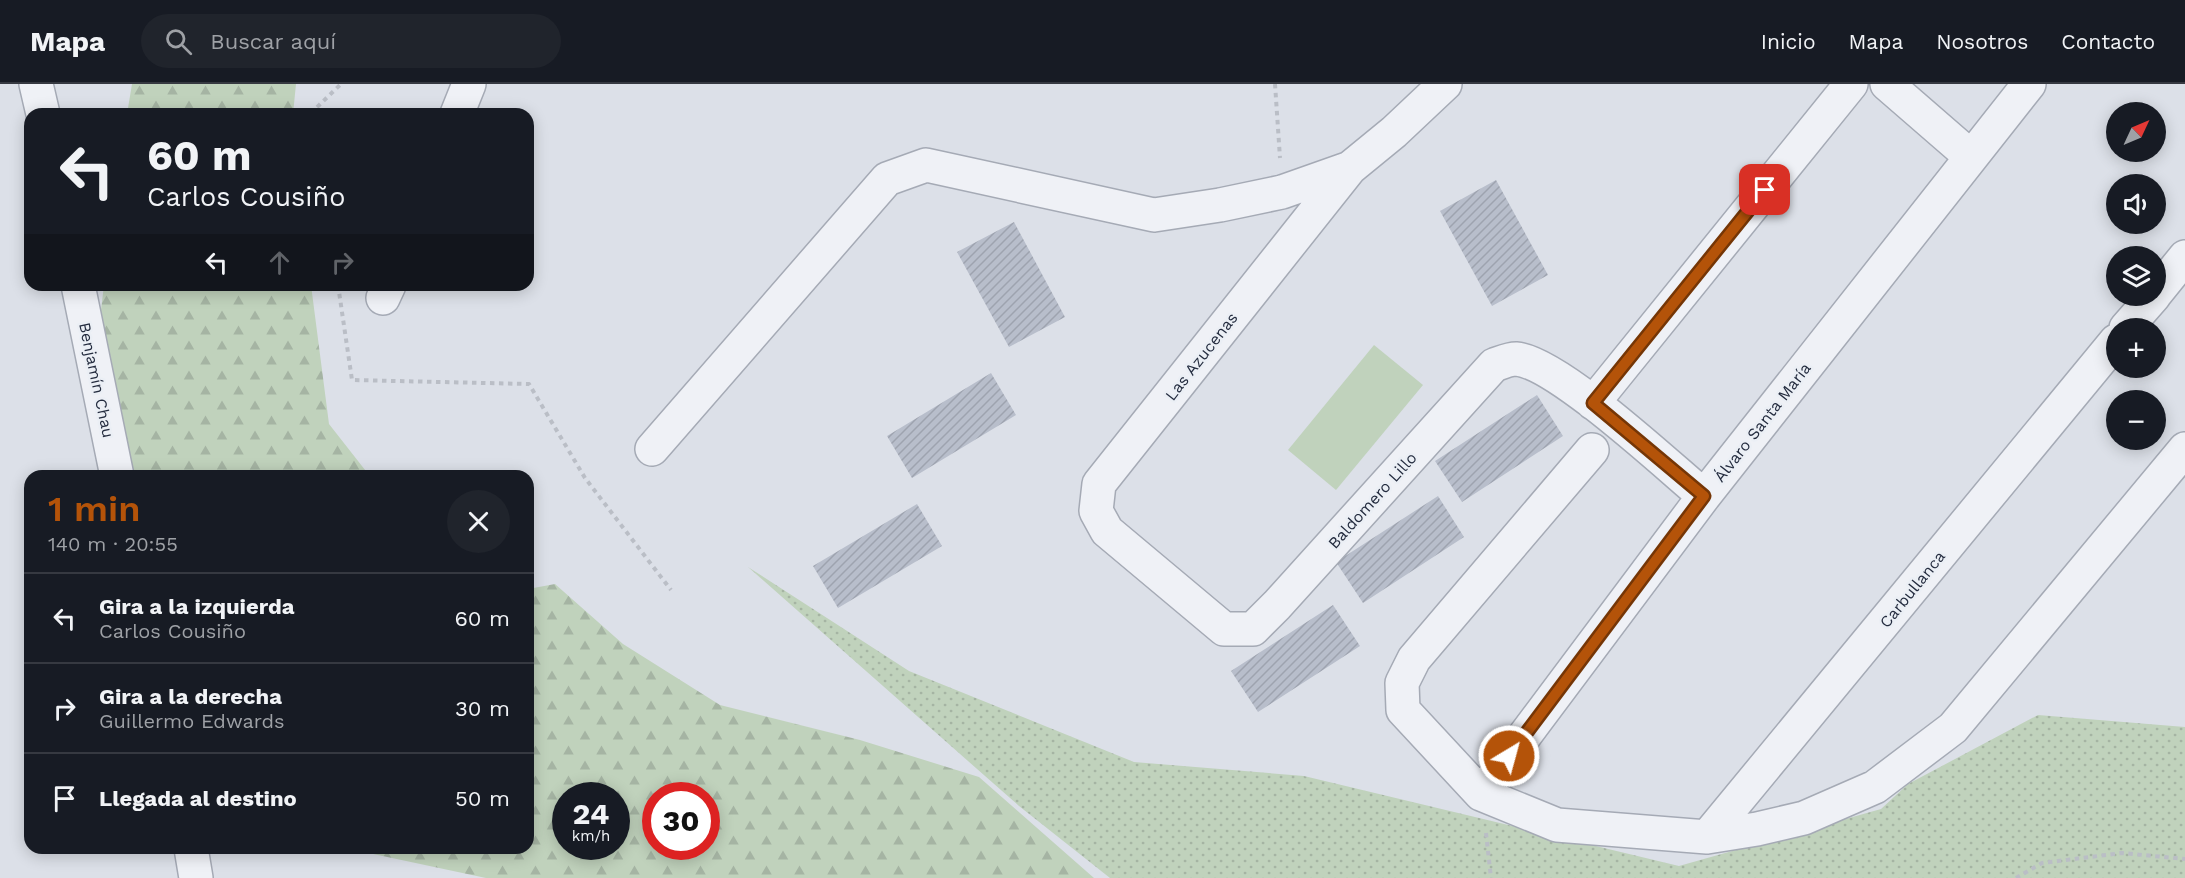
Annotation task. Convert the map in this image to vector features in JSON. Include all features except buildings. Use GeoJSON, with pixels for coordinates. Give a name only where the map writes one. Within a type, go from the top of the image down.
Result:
{"type":"FeatureCollection","features":[{"type":"Feature","properties":{"kind":"street"},"geometry":{"type":"LineString","coordinates":[[36,84],[42,108]]}},
{"type":"Feature","properties":{"kind":"street"},"geometry":{"type":"LineString","coordinates":[[459,108],[469,84]]}},
{"type":"Feature","properties":{"kind":"street","name":"Las Azucenas"},"geometry":{"type":"LineString","coordinates":[[1224,629],[1107,531],[1096,511],[1099,484],[1350,168],[1394,132],[1445,84]]}},
{"type":"Feature","properties":{"kind":"street"},"geometry":{"type":"LineString","coordinates":[[1704,496],[1593,403],[1851,84]]}},
{"type":"Feature","properties":{"kind":"street"},"geometry":{"type":"LineString","coordinates":[[1887,84],[1970,156]]}},
{"type":"Feature","properties":{"kind":"street","name":"Álvaro Santa María"},"geometry":{"type":"LineString","coordinates":[[1481,794],[1704,496],[2029,84]]}},
{"type":"Feature","properties":{"kind":"street"},"geometry":{"type":"LineString","coordinates":[[652,450],[887,178],[926,165],[1154,215],[1282,192],[1350,168]]}},
{"type":"Feature","properties":{"kind":"street"},"geometry":{"type":"LineString","coordinates":[[2166,280],[2185,257]]}},
{"type":"Feature","properties":{"kind":"street","name":"Benjamín Chau"},"geometry":{"type":"LineString","coordinates":[[79,291],[116,470]]}},
{"type":"Feature","properties":{"kind":"street"},"geometry":{"type":"LineString","coordinates":[[2135,318],[2145,306]]}},
{"type":"Feature","properties":{"kind":"street","name":"Carbullanca"},"geometry":{"type":"LineString","coordinates":[[1707,837],[2106,353]]}},
{"type":"Feature","properties":{"kind":"street","name":"Baldomero Lillo"},"geometry":{"type":"LineString","coordinates":[[1224,629],[1253,629],[1494,365],[1515,359],[1544,368],[1593,403]]}},
{"type":"Feature","properties":{"kind":"street"},"geometry":{"type":"LineString","coordinates":[[1592,450],[1414,659],[1402,683],[1403,710],[1481,794],[1557,825],[1707,837],[1804,818],[1875,787],[1953,728],[2185,449]]}},
{"type":"Feature","properties":{"kind":"street"},"geometry":{"type":"LineString","coordinates":[[192,854],[196,878]]}},
{"type":"Feature","properties":{"kind":"path"},"geometry":{"type":"LineString","coordinates":[[316,108],[341,84]]}},
{"type":"Feature","properties":{"kind":"path"},"geometry":{"type":"LineString","coordinates":[[1275,84],[1282,192]]}},
{"type":"Feature","properties":{"kind":"path"},"geometry":{"type":"LineString","coordinates":[[339,291],[352,380],[529,384],[585,478],[672,590]]}},
{"type":"Feature","properties":{"kind":"path"},"geometry":{"type":"LineString","coordinates":[[1481,794],[1491,878]]}},
{"type":"Feature","properties":{"kind":"path"},"geometry":{"type":"LineString","coordinates":[[2016,878],[2042,863],[2122,853],[2185,859]]}},
{"type":"Feature","properties":{"kind":"green space"},"geometry":{"type":"Polygon","coordinates":[[[132,84],[296,84],[294,108],[128,108],[132,84]]]}},
{"type":"Feature","properties":{"kind":"green space"},"geometry":{"type":"Polygon","coordinates":[[[103,291],[312,291],[329,424],[365,470],[130,470],[97,343],[103,291]]]}},
{"type":"Feature","properties":{"kind":"green space"},"geometry":{"type":"Polygon","coordinates":[[[1374,345],[1423,385],[1336,490],[1288,450],[1374,345]]]}},
{"type":"Feature","properties":{"kind":"green space"},"geometry":{"type":"Polygon","coordinates":[[[748,567],[909,671],[1134,762],[1304,776],[1679,866],[1881,809],[1908,784],[2038,715],[2185,727],[2185,878],[1110,878],[1019,806],[748,567]]]}},
{"type":"Feature","properties":{"kind":"green space"},"geometry":{"type":"Polygon","coordinates":[[[555,584],[623,644],[720,705],[860,740],[979,777],[1094,878],[486,878],[373,854],[534,854],[534,588],[555,584]]]}},
{"type":"Feature","properties":{"kind":"route"},"geometry":{"type":"LineString","coordinates":[[1509,756],[1704,496],[1593,403],[1765,190]]}}]}
